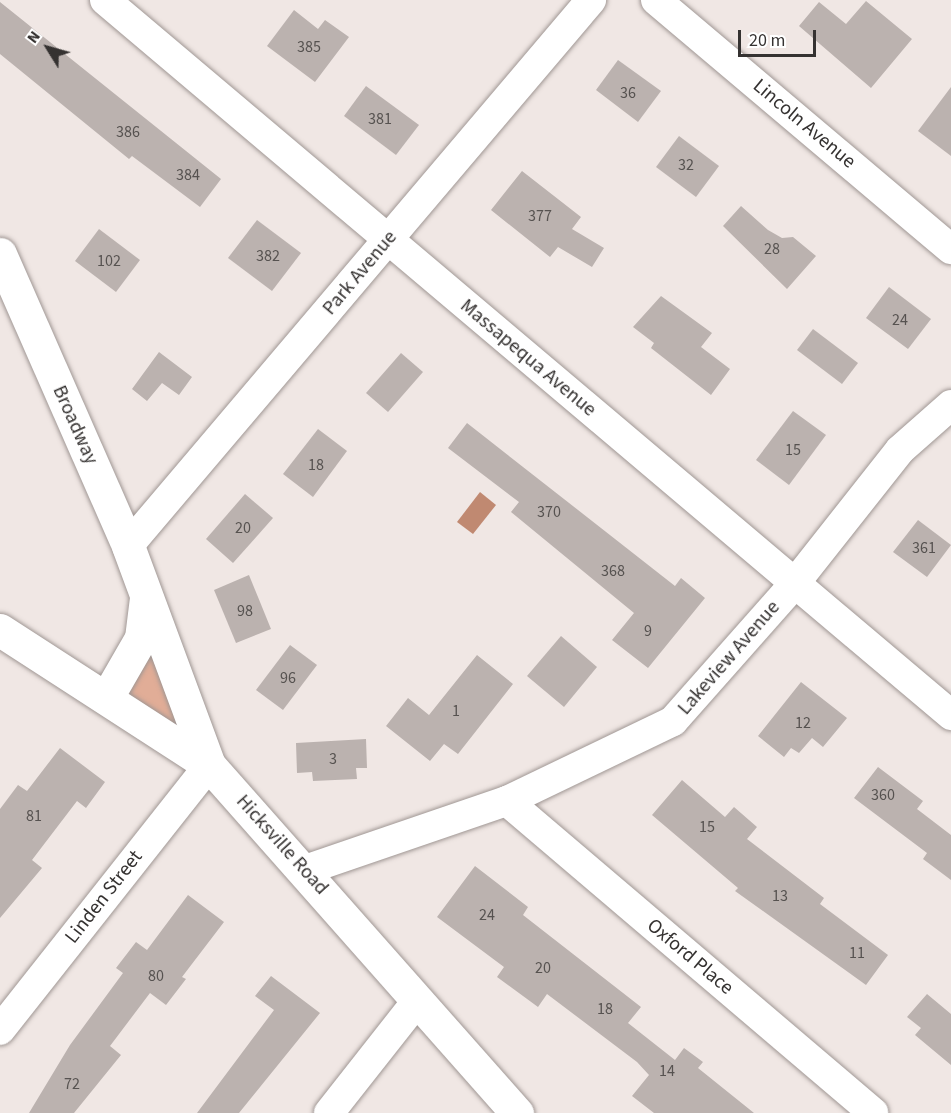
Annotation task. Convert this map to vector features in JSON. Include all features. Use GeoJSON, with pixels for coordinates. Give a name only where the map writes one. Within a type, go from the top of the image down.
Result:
{"type":"FeatureCollection","features":[{"type":"Feature","properties":{"kind":"main road","name":"Broadway"},"geometry":{"type":"LineString","coordinates":[[0,254],[128,546],[209,765]]}},
{"type":"Feature","properties":{"kind":"main road","name":"Broadway"},"geometry":{"type":"LineString","coordinates":[[107,697],[141,638],[146,596]]}},
{"type":"Feature","properties":{"kind":"main road","name":"Hicksville Road"},"geometry":{"type":"LineString","coordinates":[[0,630],[209,765],[305,870],[517,1113]]}},
{"type":"Feature","properties":{"kind":"street","name":"Massapequa Avenue"},"geometry":{"type":"LineString","coordinates":[[105,0],[951,715]]}},
{"type":"Feature","properties":{"kind":"street","name":"Park Avenue"},"geometry":{"type":"LineString","coordinates":[[128,546],[591,0]]}},
{"type":"Feature","properties":{"kind":"street","name":"Lincoln Avenue"},"geometry":{"type":"LineString","coordinates":[[656,0],[951,249]]}},
{"type":"Feature","properties":{"kind":"street","name":"Lakeview Avenue"},"geometry":{"type":"LineString","coordinates":[[305,870],[507,801],[673,721],[795,583],[900,450],[951,405]]}},
{"type":"Feature","properties":{"kind":"street","name":"Linden Street"},"geometry":{"type":"LineString","coordinates":[[0,1030],[209,765]]}},
{"type":"Feature","properties":{"kind":"street","name":"Oxford Place"},"geometry":{"type":"LineString","coordinates":[[507,801],[873,1113]]}},
{"type":"Feature","properties":{"kind":"street"},"geometry":{"type":"LineString","coordinates":[[329,1113],[417,1000]]}},
{"type":"Feature","properties":{"kind":"shaded area"},"geometry":{"type":"Polygon","coordinates":[[[480,492],[496,505],[473,534],[457,522],[480,492]]]}},
{"type":"Feature","properties":{"kind":"shaded area"},"geometry":{"type":"Polygon","coordinates":[[[151,622],[201,755],[115,695],[151,622]]]}},
{"type":"Feature","properties":{"kind":"building"},"geometry":{"type":"Polygon","coordinates":[[[866,1],[912,39],[871,88],[799,26],[819,2],[846,24],[866,1]]]}},
{"type":"Feature","properties":{"kind":"building"},"geometry":{"type":"Polygon","coordinates":[[[0,2],[221,179],[200,207],[132,156],[129,159],[0,54],[0,2]]]}},
{"type":"Feature","properties":{"kind":"building"},"geometry":{"type":"Polygon","coordinates":[[[294,10],[318,29],[325,20],[349,37],[315,82],[267,46],[294,10]]]}},
{"type":"Feature","properties":{"kind":"building"},"geometry":{"type":"Polygon","coordinates":[[[618,60],[661,91],[638,122],[596,90],[618,60]]]}},
{"type":"Feature","properties":{"kind":"building"},"geometry":{"type":"Polygon","coordinates":[[[366,86],[419,125],[396,155],[344,116],[366,86]]]}},
{"type":"Feature","properties":{"kind":"building"},"geometry":{"type":"Polygon","coordinates":[[[951,87],[951,156],[918,131],[951,87]]]}},
{"type":"Feature","properties":{"kind":"building"},"geometry":{"type":"Polygon","coordinates":[[[679,136],[719,166],[696,197],[656,167],[679,136]]]}},
{"type":"Feature","properties":{"kind":"building"},"geometry":{"type":"Polygon","coordinates":[[[522,171],[581,217],[572,229],[604,248],[592,267],[558,247],[550,257],[491,210],[522,171]]]}},
{"type":"Feature","properties":{"kind":"building"},"geometry":{"type":"Polygon","coordinates":[[[741,206],[768,230],[782,238],[793,237],[816,256],[787,289],[723,226],[741,206]]]}},
{"type":"Feature","properties":{"kind":"building"},"geometry":{"type":"Polygon","coordinates":[[[257,220],[301,253],[272,291],[228,258],[257,220]]]}},
{"type":"Feature","properties":{"kind":"building"},"geometry":{"type":"Polygon","coordinates":[[[99,229],[140,260],[116,292],[75,261],[99,229]]]}},
{"type":"Feature","properties":{"kind":"building"},"geometry":{"type":"Polygon","coordinates":[[[889,287],[931,319],[908,349],[866,318],[889,287]]]}},
{"type":"Feature","properties":{"kind":"building"},"geometry":{"type":"Polygon","coordinates":[[[661,296],[712,333],[701,347],[730,369],[711,395],[651,348],[654,343],[633,327],[661,296]]]}},
{"type":"Feature","properties":{"kind":"building"},"geometry":{"type":"Polygon","coordinates":[[[813,329],[858,363],[842,384],[797,350],[813,329]]]}},
{"type":"Feature","properties":{"kind":"building"},"geometry":{"type":"Polygon","coordinates":[[[159,352],[192,377],[179,395],[162,383],[147,401],[132,389],[159,352]]]}},
{"type":"Feature","properties":{"kind":"building"},"geometry":{"type":"Polygon","coordinates":[[[401,353],[423,372],[388,412],[366,393],[401,353]]]}},
{"type":"Feature","properties":{"kind":"building"},"geometry":{"type":"Polygon","coordinates":[[[793,411],[826,435],[789,485],[756,460],[793,411]]]}},
{"type":"Feature","properties":{"kind":"building"},"geometry":{"type":"Polygon","coordinates":[[[467,423],[675,586],[681,578],[705,598],[648,668],[612,640],[634,613],[511,512],[519,502],[448,448],[467,423]]]}},
{"type":"Feature","properties":{"kind":"building"},"geometry":{"type":"Polygon","coordinates":[[[318,429],[347,451],[313,497],[283,474],[318,429]]]}},
{"type":"Feature","properties":{"kind":"building"},"geometry":{"type":"Polygon","coordinates":[[[245,494],[273,518],[233,563],[206,539],[245,494]]]}},
{"type":"Feature","properties":{"kind":"building"},"geometry":{"type":"Polygon","coordinates":[[[918,520],[951,545],[927,577],[893,552],[918,520]]]}},
{"type":"Feature","properties":{"kind":"building"},"geometry":{"type":"Polygon","coordinates":[[[249,575],[271,629],[236,643],[214,590],[249,575]]]}},
{"type":"Feature","properties":{"kind":"building"},"geometry":{"type":"Polygon","coordinates":[[[561,636],[597,667],[564,707],[527,676],[561,636]]]}},
{"type":"Feature","properties":{"kind":"building"},"geometry":{"type":"Polygon","coordinates":[[[290,645],[317,665],[283,710],[256,690],[290,645]]]}},
{"type":"Feature","properties":{"kind":"building"},"geometry":{"type":"Polygon","coordinates":[[[477,655],[513,684],[458,754],[444,744],[430,761],[386,726],[408,698],[429,715],[477,655]]]}},
{"type":"Feature","properties":{"kind":"building"},"geometry":{"type":"Polygon","coordinates":[[[801,682],[847,718],[823,747],[812,738],[799,753],[791,748],[784,757],[758,736],[801,682]]]}},
{"type":"Feature","properties":{"kind":"building"},"geometry":{"type":"Polygon","coordinates":[[[366,739],[367,768],[356,768],[357,779],[313,781],[312,772],[297,773],[296,743],[366,739]]]}},
{"type":"Feature","properties":{"kind":"building"},"geometry":{"type":"Polygon","coordinates":[[[60,748],[105,782],[86,808],[77,801],[32,860],[42,868],[0,918],[0,809],[18,785],[27,791],[60,748]]]}},
{"type":"Feature","properties":{"kind":"building"},"geometry":{"type":"Polygon","coordinates":[[[878,767],[923,801],[917,809],[951,835],[951,880],[923,859],[927,853],[854,798],[878,767]]]}},
{"type":"Feature","properties":{"kind":"building"},"geometry":{"type":"Polygon","coordinates":[[[682,780],[725,817],[734,807],[757,827],[747,839],[824,898],[820,904],[888,955],[866,985],[735,891],[738,888],[652,815],[682,780]]]}},
{"type":"Feature","properties":{"kind":"building"},"geometry":{"type":"Polygon","coordinates":[[[475,866],[528,907],[523,915],[641,1007],[628,1023],[675,1060],[684,1048],[703,1062],[698,1068],[754,1113],[654,1113],[632,1096],[649,1075],[637,1062],[547,994],[538,1007],[497,977],[504,967],[437,917],[475,866]]]}},
{"type":"Feature","properties":{"kind":"building"},"geometry":{"type":"Polygon","coordinates":[[[188,895],[224,922],[182,977],[186,979],[166,1005],[150,993],[110,1046],[121,1055],[74,1113],[29,1113],[70,1045],[123,973],[116,968],[136,942],[147,950],[188,895]]]}},
{"type":"Feature","properties":{"kind":"building"},"geometry":{"type":"Polygon","coordinates":[[[271,976],[320,1013],[239,1113],[197,1113],[274,1010],[255,996],[271,976]]]}},
{"type":"Feature","properties":{"kind":"building"},"geometry":{"type":"Polygon","coordinates":[[[927,994],[951,1014],[951,1065],[915,1035],[921,1028],[907,1017],[927,994]]]}}]}
